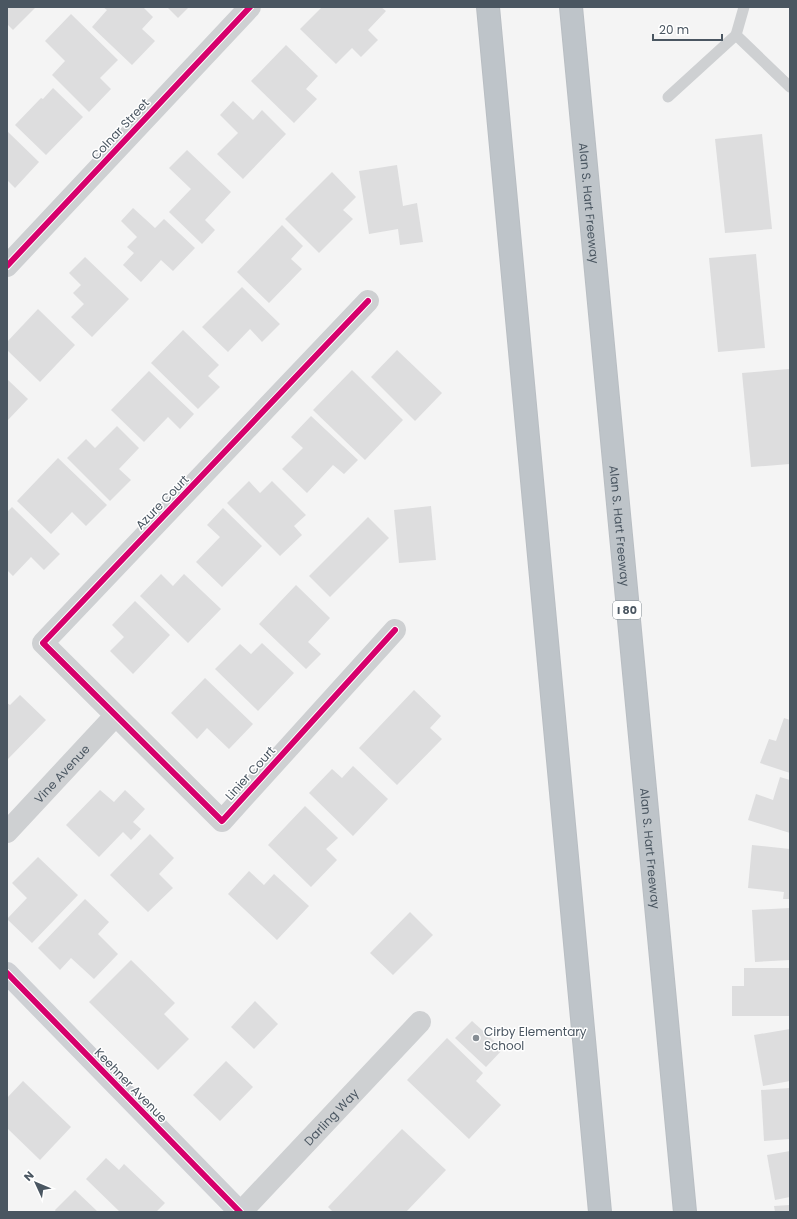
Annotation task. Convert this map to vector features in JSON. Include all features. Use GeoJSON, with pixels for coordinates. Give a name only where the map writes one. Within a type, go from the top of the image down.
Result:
{"type":"FeatureCollection","features":[{"type":"Feature","properties":{"kind":"highway"},"geometry":{"type":"LineString","coordinates":[[488,7],[600,1212]]}},
{"type":"Feature","properties":{"kind":"highway","name":"Alan S. Hart Freeway"},"geometry":{"type":"LineString","coordinates":[[571,7],[685,1212]]}},
{"type":"Feature","properties":{"kind":"street","name":"Colnar Street"},"geometry":{"type":"LineString","coordinates":[[7,266],[250,7]]}},
{"type":"Feature","properties":{"kind":"street","name":"Azure Court"},"geometry":{"type":"LineString","coordinates":[[116,716],[43,643],[368,301]]}},
{"type":"Feature","properties":{"kind":"street","name":"Linier Court"},"geometry":{"type":"LineString","coordinates":[[116,716],[222,821],[395,630]]}},
{"type":"Feature","properties":{"kind":"street","name":"Vine Avenue"},"geometry":{"type":"LineString","coordinates":[[7,832],[116,716]]}},
{"type":"Feature","properties":{"kind":"street","name":"Keehner Avenue"},"geometry":{"type":"LineString","coordinates":[[7,973],[240,1212]]}},
{"type":"Feature","properties":{"kind":"street","name":"Darling Way"},"geometry":{"type":"LineString","coordinates":[[240,1212],[420,1022]]}},
{"type":"Feature","properties":{"kind":"lane"},"geometry":{"type":"LineString","coordinates":[[668,97],[736,35],[744,7]]}},
{"type":"Feature","properties":{"kind":"lane"},"geometry":{"type":"LineString","coordinates":[[736,35],[790,87]]}},
{"type":"Feature","properties":{"kind":"building"},"geometry":{"type":"Polygon","coordinates":[[[7,7],[36,7],[13,30],[7,24],[7,7]]]}},
{"type":"Feature","properties":{"kind":"building"},"geometry":{"type":"Polygon","coordinates":[[[103,7],[143,7],[153,17],[142,29],[155,41],[132,65],[92,27],[107,10],[103,7]]]}},
{"type":"Feature","properties":{"kind":"building"},"geometry":{"type":"Polygon","coordinates":[[[167,7],[189,7],[178,18],[167,7]]]}},
{"type":"Feature","properties":{"kind":"building"},"geometry":{"type":"Polygon","coordinates":[[[322,7],[381,7],[386,11],[368,30],[378,40],[361,57],[352,48],[336,64],[300,29],[322,7]]]}},
{"type":"Feature","properties":{"kind":"building"},"geometry":{"type":"Polygon","coordinates":[[[71,14],[118,60],[100,78],[111,89],[89,112],[52,75],[65,61],[45,41],[71,14]]]}},
{"type":"Feature","properties":{"kind":"building"},"geometry":{"type":"Polygon","coordinates":[[[286,45],[318,76],[306,89],[317,99],[294,123],[251,81],[286,45]]]}},
{"type":"Feature","properties":{"kind":"building"},"geometry":{"type":"Polygon","coordinates":[[[53,88],[83,117],[46,155],[15,125],[41,98],[43,99],[53,88]]]}},
{"type":"Feature","properties":{"kind":"building"},"geometry":{"type":"Polygon","coordinates":[[[233,101],[253,120],[262,110],[286,134],[243,179],[217,154],[238,133],[220,115],[233,101]]]}},
{"type":"Feature","properties":{"kind":"building"},"geometry":{"type":"Polygon","coordinates":[[[7,131],[39,162],[15,188],[7,180],[7,131]]]}},
{"type":"Feature","properties":{"kind":"building"},"geometry":{"type":"Polygon","coordinates":[[[762,134],[772,229],[725,233],[715,139],[762,134]]]}},
{"type":"Feature","properties":{"kind":"building"},"geometry":{"type":"Polygon","coordinates":[[[187,150],[231,192],[205,220],[215,230],[202,244],[169,212],[191,189],[169,168],[187,150]]]}},
{"type":"Feature","properties":{"kind":"building"},"geometry":{"type":"Polygon","coordinates":[[[397,165],[403,206],[417,203],[423,242],[400,245],[398,229],[369,234],[359,171],[397,165]]]}},
{"type":"Feature","properties":{"kind":"building"},"geometry":{"type":"Polygon","coordinates":[[[332,172],[356,197],[343,210],[353,219],[319,253],[285,219],[332,172]]]}},
{"type":"Feature","properties":{"kind":"building"},"geometry":{"type":"Polygon","coordinates":[[[133,208],[155,228],[164,219],[195,248],[173,271],[161,260],[141,282],[123,265],[134,253],[127,247],[137,237],[121,221],[133,208]]]}},
{"type":"Feature","properties":{"kind":"building"},"geometry":{"type":"Polygon","coordinates":[[[282,225],[303,246],[291,259],[302,269],[269,303],[237,272],[282,225]]]}},
{"type":"Feature","properties":{"kind":"building"},"geometry":{"type":"Polygon","coordinates":[[[756,254],[765,348],[718,352],[709,258],[756,254]]]}},
{"type":"Feature","properties":{"kind":"building"},"geometry":{"type":"Polygon","coordinates":[[[85,257],[129,299],[92,337],[71,317],[84,304],[73,293],[81,285],[69,273],[85,257]]]}},
{"type":"Feature","properties":{"kind":"building"},"geometry":{"type":"Polygon","coordinates":[[[242,287],[280,324],[262,342],[250,329],[228,352],[202,327],[242,287]]]}},
{"type":"Feature","properties":{"kind":"building"},"geometry":{"type":"Polygon","coordinates":[[[38,309],[75,345],[40,382],[7,350],[7,342],[38,309]]]}},
{"type":"Feature","properties":{"kind":"building"},"geometry":{"type":"Polygon","coordinates":[[[183,330],[219,365],[208,376],[220,387],[198,409],[151,363],[183,330]]]}},
{"type":"Feature","properties":{"kind":"building"},"geometry":{"type":"Polygon","coordinates":[[[397,350],[442,393],[415,421],[371,377],[397,350]]]}},
{"type":"Feature","properties":{"kind":"building"},"geometry":{"type":"Polygon","coordinates":[[[789,369],[790,464],[751,467],[742,373],[789,369]]]}},
{"type":"Feature","properties":{"kind":"building"},"geometry":{"type":"Polygon","coordinates":[[[352,370],[403,420],[365,460],[313,410],[352,370]]]}},
{"type":"Feature","properties":{"kind":"building"},"geometry":{"type":"Polygon","coordinates":[[[149,371],[194,414],[180,429],[168,417],[144,442],[111,410],[149,371]]]}},
{"type":"Feature","properties":{"kind":"building"},"geometry":{"type":"Polygon","coordinates":[[[7,379],[28,399],[7,421],[7,379]]]}},
{"type":"Feature","properties":{"kind":"building"},"geometry":{"type":"Polygon","coordinates":[[[311,416],[358,460],[344,474],[333,465],[307,493],[282,469],[303,448],[291,437],[311,416]]]}},
{"type":"Feature","properties":{"kind":"building"},"geometry":{"type":"Polygon","coordinates":[[[117,426],[139,448],[119,469],[131,480],[110,501],[67,458],[86,439],[95,448],[117,426]]]}},
{"type":"Feature","properties":{"kind":"building"},"geometry":{"type":"Polygon","coordinates":[[[58,458],[107,505],[86,526],[72,512],[51,534],[17,501],[58,458]]]}},
{"type":"Feature","properties":{"kind":"building"},"geometry":{"type":"Polygon","coordinates":[[[249,481],[260,493],[272,481],[306,515],[294,526],[302,535],[280,556],[227,503],[249,481]]]}},
{"type":"Feature","properties":{"kind":"building"},"geometry":{"type":"Polygon","coordinates":[[[431,506],[436,560],[399,563],[394,510],[431,506]]]}},
{"type":"Feature","properties":{"kind":"building"},"geometry":{"type":"Polygon","coordinates":[[[12,507],[60,554],[44,570],[31,557],[13,576],[7,570],[7,512],[12,507]]]}},
{"type":"Feature","properties":{"kind":"building"},"geometry":{"type":"Polygon","coordinates":[[[223,508],[262,546],[222,587],[196,562],[220,537],[207,525],[223,508]]]}},
{"type":"Feature","properties":{"kind":"building"},"geometry":{"type":"Polygon","coordinates":[[[368,517],[389,538],[330,597],[309,576],[368,517]]]}},
{"type":"Feature","properties":{"kind":"building"},"geometry":{"type":"Polygon","coordinates":[[[161,574],[173,586],[184,574],[221,609],[188,643],[140,596],[161,574]]]}},
{"type":"Feature","properties":{"kind":"building"},"geometry":{"type":"Polygon","coordinates":[[[296,585],[330,618],[308,642],[321,654],[306,669],[259,624],[296,585]]]}},
{"type":"Feature","properties":{"kind":"building"},"geometry":{"type":"Polygon","coordinates":[[[135,601],[170,635],[133,674],[110,651],[124,637],[112,625],[135,601]]]}},
{"type":"Feature","properties":{"kind":"building"},"geometry":{"type":"Polygon","coordinates":[[[262,643],[294,673],[258,711],[215,669],[240,644],[251,654],[262,643]]]}},
{"type":"Feature","properties":{"kind":"building"},"geometry":{"type":"Polygon","coordinates":[[[205,678],[253,724],[229,749],[207,728],[197,739],[171,713],[205,678]]]}},
{"type":"Feature","properties":{"kind":"building"},"geometry":{"type":"Polygon","coordinates":[[[414,690],[441,716],[430,728],[442,739],[397,785],[359,748],[414,690]]]}},
{"type":"Feature","properties":{"kind":"building"},"geometry":{"type":"Polygon","coordinates":[[[20,695],[46,720],[7,760],[7,703],[10,705],[20,695]]]}},
{"type":"Feature","properties":{"kind":"building"},"geometry":{"type":"Polygon","coordinates":[[[784,718],[790,720],[790,773],[760,763],[769,739],[776,741],[784,718]]]}},
{"type":"Feature","properties":{"kind":"building"},"geometry":{"type":"Polygon","coordinates":[[[353,766],[388,799],[353,836],[309,793],[332,769],[342,778],[353,766]]]}},
{"type":"Feature","properties":{"kind":"building"},"geometry":{"type":"Polygon","coordinates":[[[780,777],[790,780],[790,833],[748,820],[756,794],[773,800],[780,777]]]}},
{"type":"Feature","properties":{"kind":"building"},"geometry":{"type":"Polygon","coordinates":[[[100,790],[114,802],[125,790],[145,809],[133,822],[141,829],[131,840],[123,832],[99,857],[66,825],[100,790]]]}},
{"type":"Feature","properties":{"kind":"building"},"geometry":{"type":"Polygon","coordinates":[[[305,806],[338,838],[326,849],[337,860],[311,887],[268,845],[305,806]]]}},
{"type":"Feature","properties":{"kind":"building"},"geometry":{"type":"Polygon","coordinates":[[[150,834],[174,858],[159,874],[173,888],[148,912],[110,875],[150,834]]]}},
{"type":"Feature","properties":{"kind":"building"},"geometry":{"type":"Polygon","coordinates":[[[752,845],[790,849],[790,899],[783,899],[784,892],[748,888],[752,845]]]}},
{"type":"Feature","properties":{"kind":"building"},"geometry":{"type":"Polygon","coordinates":[[[38,857],[78,895],[32,943],[7,919],[27,898],[12,883],[38,857]]]}},
{"type":"Feature","properties":{"kind":"building"},"geometry":{"type":"Polygon","coordinates":[[[249,871],[264,885],[274,874],[309,906],[277,940],[228,894],[249,871]]]}},
{"type":"Feature","properties":{"kind":"building"},"geometry":{"type":"Polygon","coordinates":[[[85,899],[109,922],[98,934],[118,954],[94,979],[71,958],[60,970],[38,948],[85,899]]]}},
{"type":"Feature","properties":{"kind":"building"},"geometry":{"type":"Polygon","coordinates":[[[790,908],[790,960],[755,962],[752,910],[790,908]]]}},
{"type":"Feature","properties":{"kind":"building"},"geometry":{"type":"Polygon","coordinates":[[[410,912],[433,935],[393,975],[370,953],[410,912]]]}},
{"type":"Feature","properties":{"kind":"building"},"geometry":{"type":"Polygon","coordinates":[[[131,960],[175,1003],[164,1014],[189,1039],[158,1070],[89,1002],[131,960]]]}},
{"type":"Feature","properties":{"kind":"building"},"geometry":{"type":"Polygon","coordinates":[[[744,968],[790,968],[790,1016],[732,1016],[732,986],[744,986],[744,968]]]}},
{"type":"Feature","properties":{"kind":"building"},"geometry":{"type":"Polygon","coordinates":[[[255,1001],[278,1024],[254,1049],[231,1027],[255,1001]]]}},
{"type":"Feature","properties":{"kind":"building"},"geometry":{"type":"Polygon","coordinates":[[[472,1021],[503,1049],[486,1067],[455,1038],[472,1021]]]}},
{"type":"Feature","properties":{"kind":"building"},"geometry":{"type":"Polygon","coordinates":[[[790,1029],[790,1081],[763,1086],[754,1035],[790,1029]]]}},
{"type":"Feature","properties":{"kind":"building"},"geometry":{"type":"Polygon","coordinates":[[[447,1038],[483,1073],[476,1081],[501,1105],[469,1139],[407,1080],[447,1038]]]}},
{"type":"Feature","properties":{"kind":"building"},"geometry":{"type":"Polygon","coordinates":[[[226,1061],[253,1087],[220,1121],[193,1095],[226,1061]]]}},
{"type":"Feature","properties":{"kind":"building"},"geometry":{"type":"Polygon","coordinates":[[[23,1081],[71,1127],[40,1160],[7,1128],[7,1098],[23,1081]]]}},
{"type":"Feature","properties":{"kind":"building"},"geometry":{"type":"Polygon","coordinates":[[[790,1088],[790,1139],[764,1141],[761,1090],[790,1088]]]}},
{"type":"Feature","properties":{"kind":"building"},"geometry":{"type":"Polygon","coordinates":[[[402,1129],[446,1170],[406,1212],[333,1212],[328,1207],[402,1129]]]}},
{"type":"Feature","properties":{"kind":"building"},"geometry":{"type":"Polygon","coordinates":[[[790,1151],[790,1197],[775,1200],[767,1155],[790,1151]]]}},
{"type":"Feature","properties":{"kind":"building"},"geometry":{"type":"Polygon","coordinates":[[[106,1158],[119,1170],[124,1164],[165,1203],[156,1212],[120,1212],[86,1179],[106,1158]]]}},
{"type":"Feature","properties":{"kind":"building"},"geometry":{"type":"Polygon","coordinates":[[[75,1190],[98,1212],[56,1212],[55,1210],[75,1190]]]}},
{"type":"Feature","properties":{"kind":"building"},"geometry":{"type":"Polygon","coordinates":[[[790,1205],[790,1212],[775,1212],[774,1206],[790,1205]]]}},
{"type":"Feature","properties":{"kind":"cycle path"},"geometry":{"type":"LineString","coordinates":[[7,266],[250,7]]}},
{"type":"Feature","properties":{"kind":"cycle path"},"geometry":{"type":"LineString","coordinates":[[368,301],[43,643],[222,821],[395,630]]}},
{"type":"Feature","properties":{"kind":"cycle path"},"geometry":{"type":"LineString","coordinates":[[7,973],[240,1212]]}},
{"type":"Feature","properties":{"kind":"place","name":"Cirby Elementary School"},"geometry":{"type":"Point","coordinates":[476,1038]}}]}
